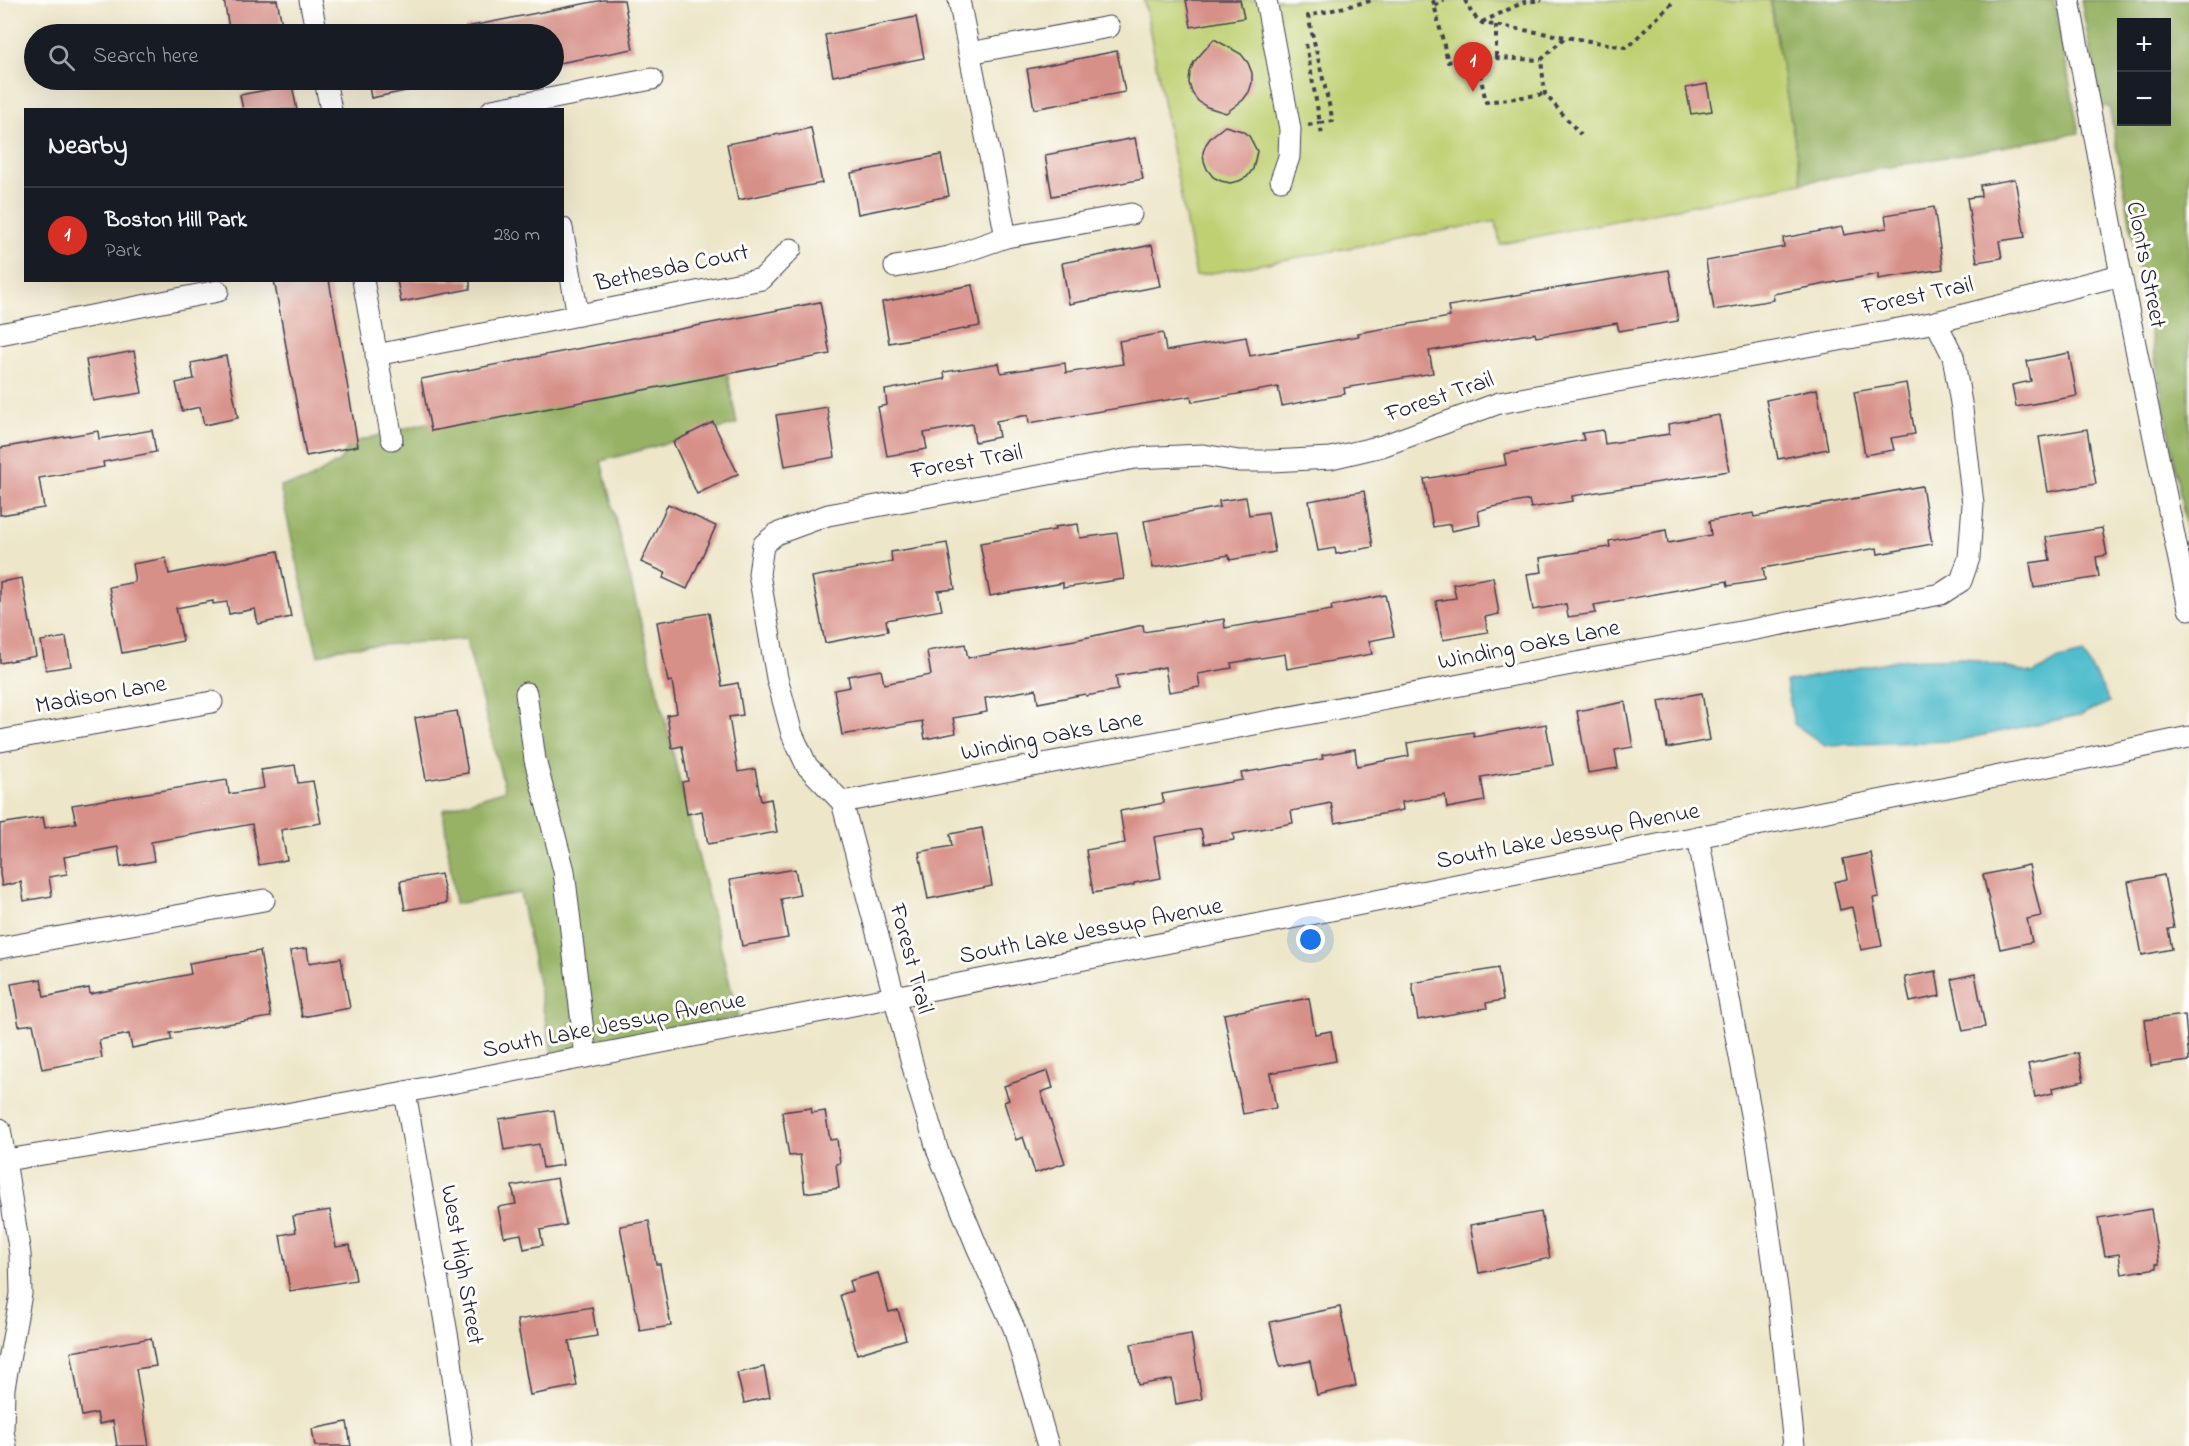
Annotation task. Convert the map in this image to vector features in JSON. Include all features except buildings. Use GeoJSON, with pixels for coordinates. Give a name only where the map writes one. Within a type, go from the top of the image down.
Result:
{"type":"FeatureCollection","features":[{"type":"Feature","properties":{"kind":"street"},"geometry":{"type":"LineString","coordinates":[[310,0],[315,24]]}},
{"type":"Feature","properties":{"kind":"street"},"geometry":{"type":"LineString","coordinates":[[959,0],[1006,237]]}},
{"type":"Feature","properties":{"kind":"street"},"geometry":{"type":"LineString","coordinates":[[1266,0],[1290,129],[1288,157],[1281,180]]}},
{"type":"Feature","properties":{"kind":"street","name":"Clonts Street"},"geometry":{"type":"LineString","coordinates":[[2069,0],[2121,275],[2189,609]]}},
{"type":"Feature","properties":{"kind":"street"},"geometry":{"type":"LineString","coordinates":[[969,53],[1109,27]]}},
{"type":"Feature","properties":{"kind":"street"},"geometry":{"type":"LineString","coordinates":[[511,108],[540,105],[652,79]]}},
{"type":"Feature","properties":{"kind":"street"},"geometry":{"type":"LineString","coordinates":[[327,90],[331,108]]}},
{"type":"Feature","properties":{"kind":"street"},"geometry":{"type":"LineString","coordinates":[[895,267],[949,257],[1006,237],[1131,214]]}},
{"type":"Feature","properties":{"kind":"street"},"geometry":{"type":"LineString","coordinates":[[564,239],[578,315]]}},
{"type":"Feature","properties":{"kind":"street","name":"Bethesda Court"},"geometry":{"type":"LineString","coordinates":[[376,355],[762,279],[791,249]]}},
{"type":"Feature","properties":{"kind":"street","name":"Forest Trail"},"geometry":{"type":"LineString","coordinates":[[1047,1446],[1014,1328],[938,1152],[894,997],[843,802],[807,765],[792,734],[777,678],[759,574],[763,544],[776,534],[828,514],[1136,458],[1203,455],[1239,461],[1272,461],[1331,458],[1382,446],[1498,403],[1936,322],[2121,275]]}},
{"type":"Feature","properties":{"kind":"street"},"geometry":{"type":"LineString","coordinates":[[363,282],[392,439]]}},
{"type":"Feature","properties":{"kind":"street"},"geometry":{"type":"LineString","coordinates":[[0,334],[218,291]]}},
{"type":"Feature","properties":{"kind":"street","name":"Winding Oaks Lane"},"geometry":{"type":"LineString","coordinates":[[843,802],[1941,594],[1961,581],[1969,558],[1973,504],[1962,409],[1953,356],[1936,322]]}},
{"type":"Feature","properties":{"kind":"street"},"geometry":{"type":"LineString","coordinates":[[526,693],[535,760],[564,871],[586,1057]]}},
{"type":"Feature","properties":{"kind":"street","name":"Madison Lane"},"geometry":{"type":"LineString","coordinates":[[0,741],[212,702]]}},
{"type":"Feature","properties":{"kind":"street","name":"South Lake Jessup Avenue"},"geometry":{"type":"LineString","coordinates":[[3,1160],[259,1119],[586,1057],[1698,837],[2189,737]]}},
{"type":"Feature","properties":{"kind":"street"},"geometry":{"type":"LineString","coordinates":[[1698,837],[1757,1146],[1779,1302],[1794,1446]]}},
{"type":"Feature","properties":{"kind":"street"},"geometry":{"type":"LineString","coordinates":[[0,948],[264,900]]}},
{"type":"Feature","properties":{"kind":"street","name":"West High Street"},"geometry":{"type":"LineString","coordinates":[[405,1092],[449,1345],[462,1446]]}},
{"type":"Feature","properties":{"kind":"street"},"geometry":{"type":"LineString","coordinates":[[0,1129],[3,1160],[20,1254],[21,1294],[4,1388],[3,1432],[6,1446]]}},
{"type":"Feature","properties":{"kind":"path"},"geometry":{"type":"LineString","coordinates":[[1306,44],[1320,123],[1333,121],[1308,16],[1374,0]]}},
{"type":"Feature","properties":{"kind":"path"},"geometry":{"type":"LineString","coordinates":[[1433,0],[1448,62],[1473,58],[1479,66],[1486,102],[1545,94]]}},
{"type":"Feature","properties":{"kind":"path"},"geometry":{"type":"LineString","coordinates":[[1434,6],[1444,0]]}},
{"type":"Feature","properties":{"kind":"path"},"geometry":{"type":"LineString","coordinates":[[1465,0],[1472,14],[1482,23],[1624,47],[1632,43],[1675,0]]}},
{"type":"Feature","properties":{"kind":"path"},"geometry":{"type":"LineString","coordinates":[[1482,23],[1524,2],[1542,0]]}},
{"type":"Feature","properties":{"kind":"path"},"geometry":{"type":"LineString","coordinates":[[1496,25],[1497,58]]}},
{"type":"Feature","properties":{"kind":"path"},"geometry":{"type":"LineString","coordinates":[[1479,66],[1497,58],[1541,60],[1564,37]]}},
{"type":"Feature","properties":{"kind":"path"},"geometry":{"type":"LineString","coordinates":[[1541,60],[1545,94],[1581,135]]}},
{"type":"Feature","properties":{"kind":"green space"},"geometry":{"type":"Polygon","coordinates":[[[1144,0],[1770,0],[1802,183],[1500,244],[1496,221],[1196,276],[1144,0]]]}},
{"type":"Feature","properties":{"kind":"green space"},"geometry":{"type":"Polygon","coordinates":[[[1770,0],[2054,0],[2079,133],[1802,183],[1770,0]]]}},
{"type":"Feature","properties":{"kind":"green space"},"geometry":{"type":"Polygon","coordinates":[[[2081,0],[2189,0],[2189,543],[2109,106],[2101,107],[2081,0]]]}},
{"type":"Feature","properties":{"kind":"green space"},"geometry":{"type":"Polygon","coordinates":[[[724,355],[737,424],[601,461],[738,1017],[552,1053],[520,893],[455,904],[443,810],[505,790],[466,639],[340,648],[318,656],[280,486],[307,481],[340,461],[351,443],[645,365],[724,355]]]}},
{"type":"Feature","properties":{"kind":"water"},"geometry":{"type":"Polygon","coordinates":[[[2083,653],[2110,702],[2080,715],[1956,741],[1825,745],[1794,724],[1786,682],[1896,660],[1967,658],[2033,674],[2059,659],[2083,653]]]}},
{"type":"Feature","properties":{"kind":"place","name":"Boston Hill Park"},"geometry":{"type":"Point","coordinates":[1473,92]}}]}
